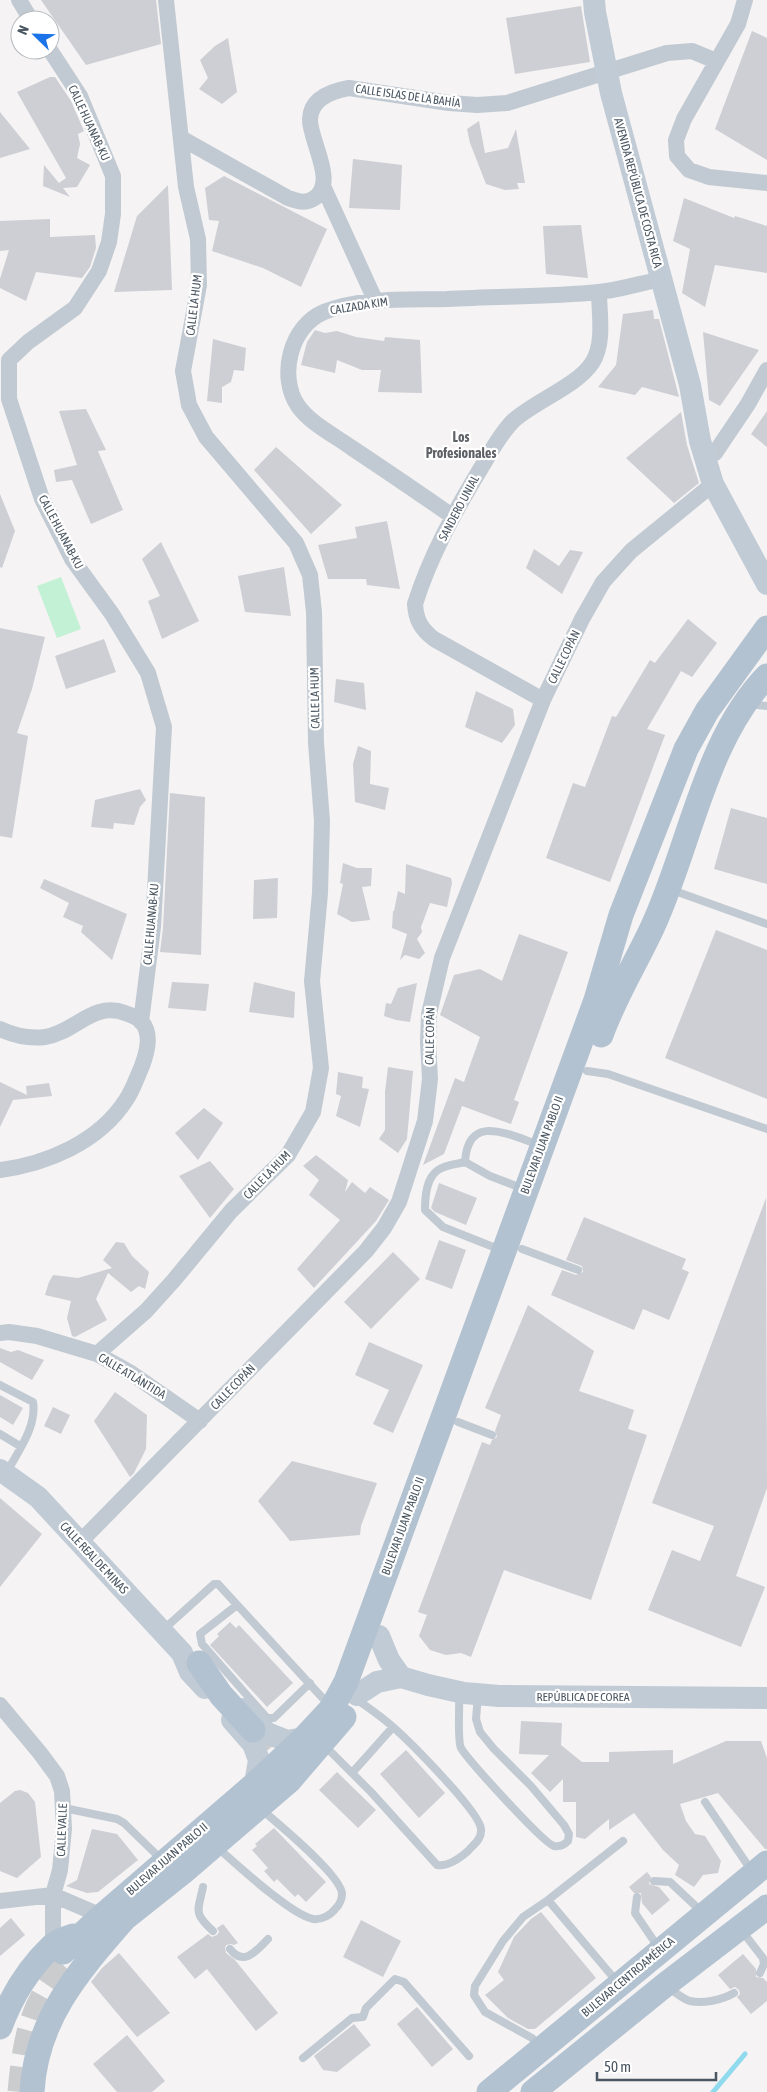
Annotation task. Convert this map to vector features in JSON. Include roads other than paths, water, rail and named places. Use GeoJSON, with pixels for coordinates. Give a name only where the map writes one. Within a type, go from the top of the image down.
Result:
{"type":"FeatureCollection","features":[{"type":"Feature","properties":{"kind":"main road","name":"BULEVAR JUAN PABLO II"},"geometry":{"type":"LineString","coordinates":[[102,1927],[167,1872],[214,1845],[256,1796],[289,1781],[314,1741],[346,1682],[513,1250],[587,1071],[621,915],[686,749],[707,711],[767,628]]}},
{"type":"Feature","properties":{"kind":"main road","name":"BULEVAR JUAN PABLO II"},"geometry":{"type":"LineString","coordinates":[[603,1004],[654,925],[656,891],[697,746],[714,714],[767,643]]}},
{"type":"Feature","properties":{"kind":"main road","name":"BULEVAR JUAN PABLO II"},"geometry":{"type":"LineString","coordinates":[[314,1741],[346,1714],[356,1696],[458,1422],[513,1250],[526,1189],[636,920],[656,891],[716,757],[756,705],[767,676]]}},
{"type":"Feature","properties":{"kind":"main road"},"geometry":{"type":"LineString","coordinates":[[191,1658],[221,1695],[254,1730]]}},
{"type":"Feature","properties":{"kind":"main road"},"geometry":{"type":"LineString","coordinates":[[167,1872],[256,1796]]}},
{"type":"Feature","properties":{"kind":"main road","name":"BULEVAR CENTROAMÉRICA"},"geometry":{"type":"LineString","coordinates":[[489,2092],[760,1869]]}},
{"type":"Feature","properties":{"kind":"main road"},"geometry":{"type":"LineString","coordinates":[[533,2092],[665,1985],[767,1907]]}},
{"type":"Feature","properties":{"kind":"main road"},"geometry":{"type":"LineString","coordinates":[[0,2027],[11,2000],[24,1980],[58,1948],[102,1927]]}},
{"type":"Feature","properties":{"kind":"main road"},"geometry":{"type":"LineString","coordinates":[[32,2092],[37,2054],[48,2022],[80,1970],[102,1927]]}},
{"type":"Feature","properties":{"kind":"street","name":"CALLE LA HUM"},"geometry":{"type":"LineString","coordinates":[[97,1354],[146,1311],[231,1210],[288,1155],[313,1112],[321,1068],[312,981],[320,893],[322,821],[316,743],[314,612],[310,575],[296,543],[206,437],[188,406],[183,371],[199,285],[198,239],[186,187],[166,0]]}},
{"type":"Feature","properties":{"kind":"street","name":"AVENIDA REPÚBLICA DE COSTA RICA"},"geometry":{"type":"LineString","coordinates":[[594,0],[606,73],[690,384],[700,441],[713,484],[767,584]]}},
{"type":"Feature","properties":{"kind":"street"},"geometry":{"type":"LineString","coordinates":[[745,0],[738,24],[684,119],[676,140],[677,156],[689,170],[708,177],[767,183]]}},
{"type":"Feature","properties":{"kind":"street","name":"CALLE ISLAS DE LA BAHÍA"},"geometry":{"type":"LineString","coordinates":[[376,302],[323,186],[322,166],[310,118],[314,106],[322,97],[333,91],[349,88],[449,103],[477,105],[507,103],[667,53],[692,51],[716,61]]}},
{"type":"Feature","properties":{"kind":"street","name":"CALLE HUANAB-KU"},"geometry":{"type":"LineString","coordinates":[[57,60],[80,96],[113,176],[114,214],[109,242],[99,271],[75,308],[28,342],[9,360],[9,399],[42,499],[72,559],[112,614],[148,673],[164,727],[153,927],[141,1022]]}},
{"type":"Feature","properties":{"kind":"street"},"geometry":{"type":"LineString","coordinates":[[181,138],[269,188],[299,202],[309,201],[317,196],[323,186]]}},
{"type":"Feature","properties":{"kind":"street","name":"CALZADA KIM"},"geometry":{"type":"LineString","coordinates":[[452,516],[318,425],[298,405],[291,393],[288,382],[288,363],[301,330],[310,320],[321,313],[336,308],[376,302],[600,292],[662,279]]}},
{"type":"Feature","properties":{"kind":"street","name":"SANDERO UNIAL"},"geometry":{"type":"LineString","coordinates":[[543,700],[434,639],[424,631],[416,618],[415,604],[419,590],[452,516],[497,441],[512,422],[579,376],[597,354],[600,292]]}},
{"type":"Feature","properties":{"kind":"street"},"geometry":{"type":"LineString","coordinates":[[715,453],[748,404],[767,370]]}},
{"type":"Feature","properties":{"kind":"street","name":"AVENIDA REPÚBLICA DE COSTA RICA"},"geometry":{"type":"LineString","coordinates":[[690,384],[723,480],[767,559]]}},
{"type":"Feature","properties":{"kind":"street","name":"CALLE COPÁN"},"geometry":{"type":"LineString","coordinates":[[80,1542],[366,1250],[384,1228],[399,1202],[425,1121],[429,1100],[429,1014],[436,978],[458,915],[543,700],[586,612],[603,582],[631,552],[713,484]]}},
{"type":"Feature","properties":{"kind":"street"},"geometry":{"type":"LineString","coordinates":[[0,1029],[24,1036],[45,1037],[62,1031],[94,1013],[107,1010],[121,1012],[141,1022],[148,1034],[147,1049],[126,1100],[114,1116],[101,1128],[73,1147],[44,1161],[0,1170]]}},
{"type":"Feature","properties":{"kind":"street","name":"CALLE ATLÁNTIDA"},"geometry":{"type":"LineString","coordinates":[[0,1333],[9,1332],[37,1336],[97,1354],[131,1373],[200,1421]]}},
{"type":"Feature","properties":{"kind":"street","name":"CALLE REAL DE MINAS"},"geometry":{"type":"LineString","coordinates":[[3,1472],[38,1497],[162,1631],[267,1733],[287,1741],[314,1741]]}},
{"type":"Feature","properties":{"kind":"street"},"geometry":{"type":"LineString","coordinates":[[356,1696],[377,1682],[401,1677],[389,1660],[379,1636]]}},
{"type":"Feature","properties":{"kind":"street","name":"CALLE REAL DE MINAS"},"geometry":{"type":"LineString","coordinates":[[191,1658],[190,1672],[253,1744],[259,1760],[256,1796]]}},
{"type":"Feature","properties":{"kind":"street","name":"REPÚBLICA DE COREA"},"geometry":{"type":"LineString","coordinates":[[401,1677],[428,1686],[499,1696],[767,1698]]}},
{"type":"Feature","properties":{"kind":"street","name":"CALLE VALLE"},"geometry":{"type":"LineString","coordinates":[[0,1705],[57,1776],[62,1791],[64,1829],[60,1870],[53,1895],[58,1948]]}},
{"type":"Feature","properties":{"kind":"street"},"geometry":{"type":"LineString","coordinates":[[0,1901],[53,1895],[102,1927]]}},
{"type":"Feature","properties":{"kind":"street"},"geometry":{"type":"LineString","coordinates":[[0,1997],[24,1980]]}},
{"type":"Feature","properties":{"kind":"lane"},"geometry":{"type":"LineString","coordinates":[[656,891],[767,924]]}},
{"type":"Feature","properties":{"kind":"lane"},"geometry":{"type":"LineString","coordinates":[[587,1071],[608,1074],[767,1129]]}},
{"type":"Feature","properties":{"kind":"lane"},"geometry":{"type":"LineString","coordinates":[[465,1162],[466,1151],[471,1138],[480,1132],[495,1130],[542,1146]]}},
{"type":"Feature","properties":{"kind":"lane"},"geometry":{"type":"LineString","coordinates":[[526,1189],[490,1176],[465,1162],[438,1170],[431,1179],[425,1197],[426,1210],[444,1226],[578,1270]]}},
{"type":"Feature","properties":{"kind":"lane"},"geometry":{"type":"LineString","coordinates":[[0,1385],[33,1402],[34,1412],[32,1423],[3,1472]]}},
{"type":"Feature","properties":{"kind":"lane"},"geometry":{"type":"LineString","coordinates":[[458,1422],[492,1435]]}},
{"type":"Feature","properties":{"kind":"lane"},"geometry":{"type":"LineString","coordinates":[[0,1434],[20,1446]]}},
{"type":"Feature","properties":{"kind":"lane"},"geometry":{"type":"LineString","coordinates":[[162,1631],[214,1584],[218,1584],[332,1708]]}},
{"type":"Feature","properties":{"kind":"lane"},"geometry":{"type":"LineString","coordinates":[[237,1605],[200,1634],[200,1639],[202,1644],[267,1718],[274,1718],[310,1684]]}},
{"type":"Feature","properties":{"kind":"lane"},"geometry":{"type":"LineString","coordinates":[[468,1693],[480,1732],[531,1786],[564,1825],[569,1834],[568,1841],[563,1846],[553,1846],[543,1839],[512,1807],[460,1746],[468,1693]]}},
{"type":"Feature","properties":{"kind":"lane"},"geometry":{"type":"LineString","coordinates":[[314,1741],[352,1773],[437,1865],[448,1864],[465,1854],[479,1839],[482,1830],[479,1821],[470,1809],[393,1728],[356,1696]]}},
{"type":"Feature","properties":{"kind":"lane"},"geometry":{"type":"LineString","coordinates":[[352,1773],[393,1728]]}},
{"type":"Feature","properties":{"kind":"lane"},"geometry":{"type":"LineString","coordinates":[[214,1845],[261,1886],[299,1913],[314,1919],[330,1915],[339,1906],[342,1894],[337,1883],[256,1796]]}},
{"type":"Feature","properties":{"kind":"lane"},"geometry":{"type":"LineString","coordinates":[[706,1802],[760,1869]]}},
{"type":"Feature","properties":{"kind":"lane"},"geometry":{"type":"LineString","coordinates":[[64,1808],[116,1819],[124,1823],[167,1872]]}},
{"type":"Feature","properties":{"kind":"lane"},"geometry":{"type":"LineString","coordinates":[[542,2048],[532,2038],[485,2012],[474,1995],[475,1986],[503,1940],[523,1917],[548,1900],[623,1841]]}},
{"type":"Feature","properties":{"kind":"lane"},"geometry":{"type":"LineString","coordinates":[[654,1881],[670,1882],[705,1914]]}},
{"type":"Feature","properties":{"kind":"lane"},"geometry":{"type":"LineString","coordinates":[[203,1887],[198,1911],[199,1917],[212,1931]]}},
{"type":"Feature","properties":{"kind":"lane"},"geometry":{"type":"LineString","coordinates":[[637,1897],[634,1913],[660,1950]]}},
{"type":"Feature","properties":{"kind":"lane"},"geometry":{"type":"LineString","coordinates":[[548,1900],[619,1984]]}},
{"type":"Feature","properties":{"kind":"lane"},"geometry":{"type":"LineString","coordinates":[[740,1928],[763,1958],[764,1964],[760,1973]]}},
{"type":"Feature","properties":{"kind":"lane"},"geometry":{"type":"LineString","coordinates":[[230,1949],[235,1955],[244,1958],[254,1953],[268,1939]]}},
{"type":"Feature","properties":{"kind":"lane"},"geometry":{"type":"LineString","coordinates":[[303,2058],[352,2018],[363,2017],[366,2008],[395,1979],[404,1982],[469,2056]]}},
{"type":"Feature","properties":{"kind":"lane"},"geometry":{"type":"LineString","coordinates":[[665,1985],[689,2001],[705,2002],[734,1993]]}},
{"type":"Feature","properties":{"kind":"waterway"},"geometry":{"type":"LineString","coordinates":[[713,2092],[745,2054]]}},
{"type":"Feature","properties":{"kind":"tunnel"},"geometry":{"type":"LineString","coordinates":[[253,1730],[274,1752],[277,1764],[273,1780]]}},
{"type":"Feature","properties":{"kind":"tunnel"},"geometry":{"type":"LineString","coordinates":[[20,2092],[29,2031],[40,2002],[61,1971],[95,1942]]}},
{"type":"Feature","properties":{"kind":"district","name":"Los Profesionales"},"geometry":{"type":"Point","coordinates":[461,446]}}]}
